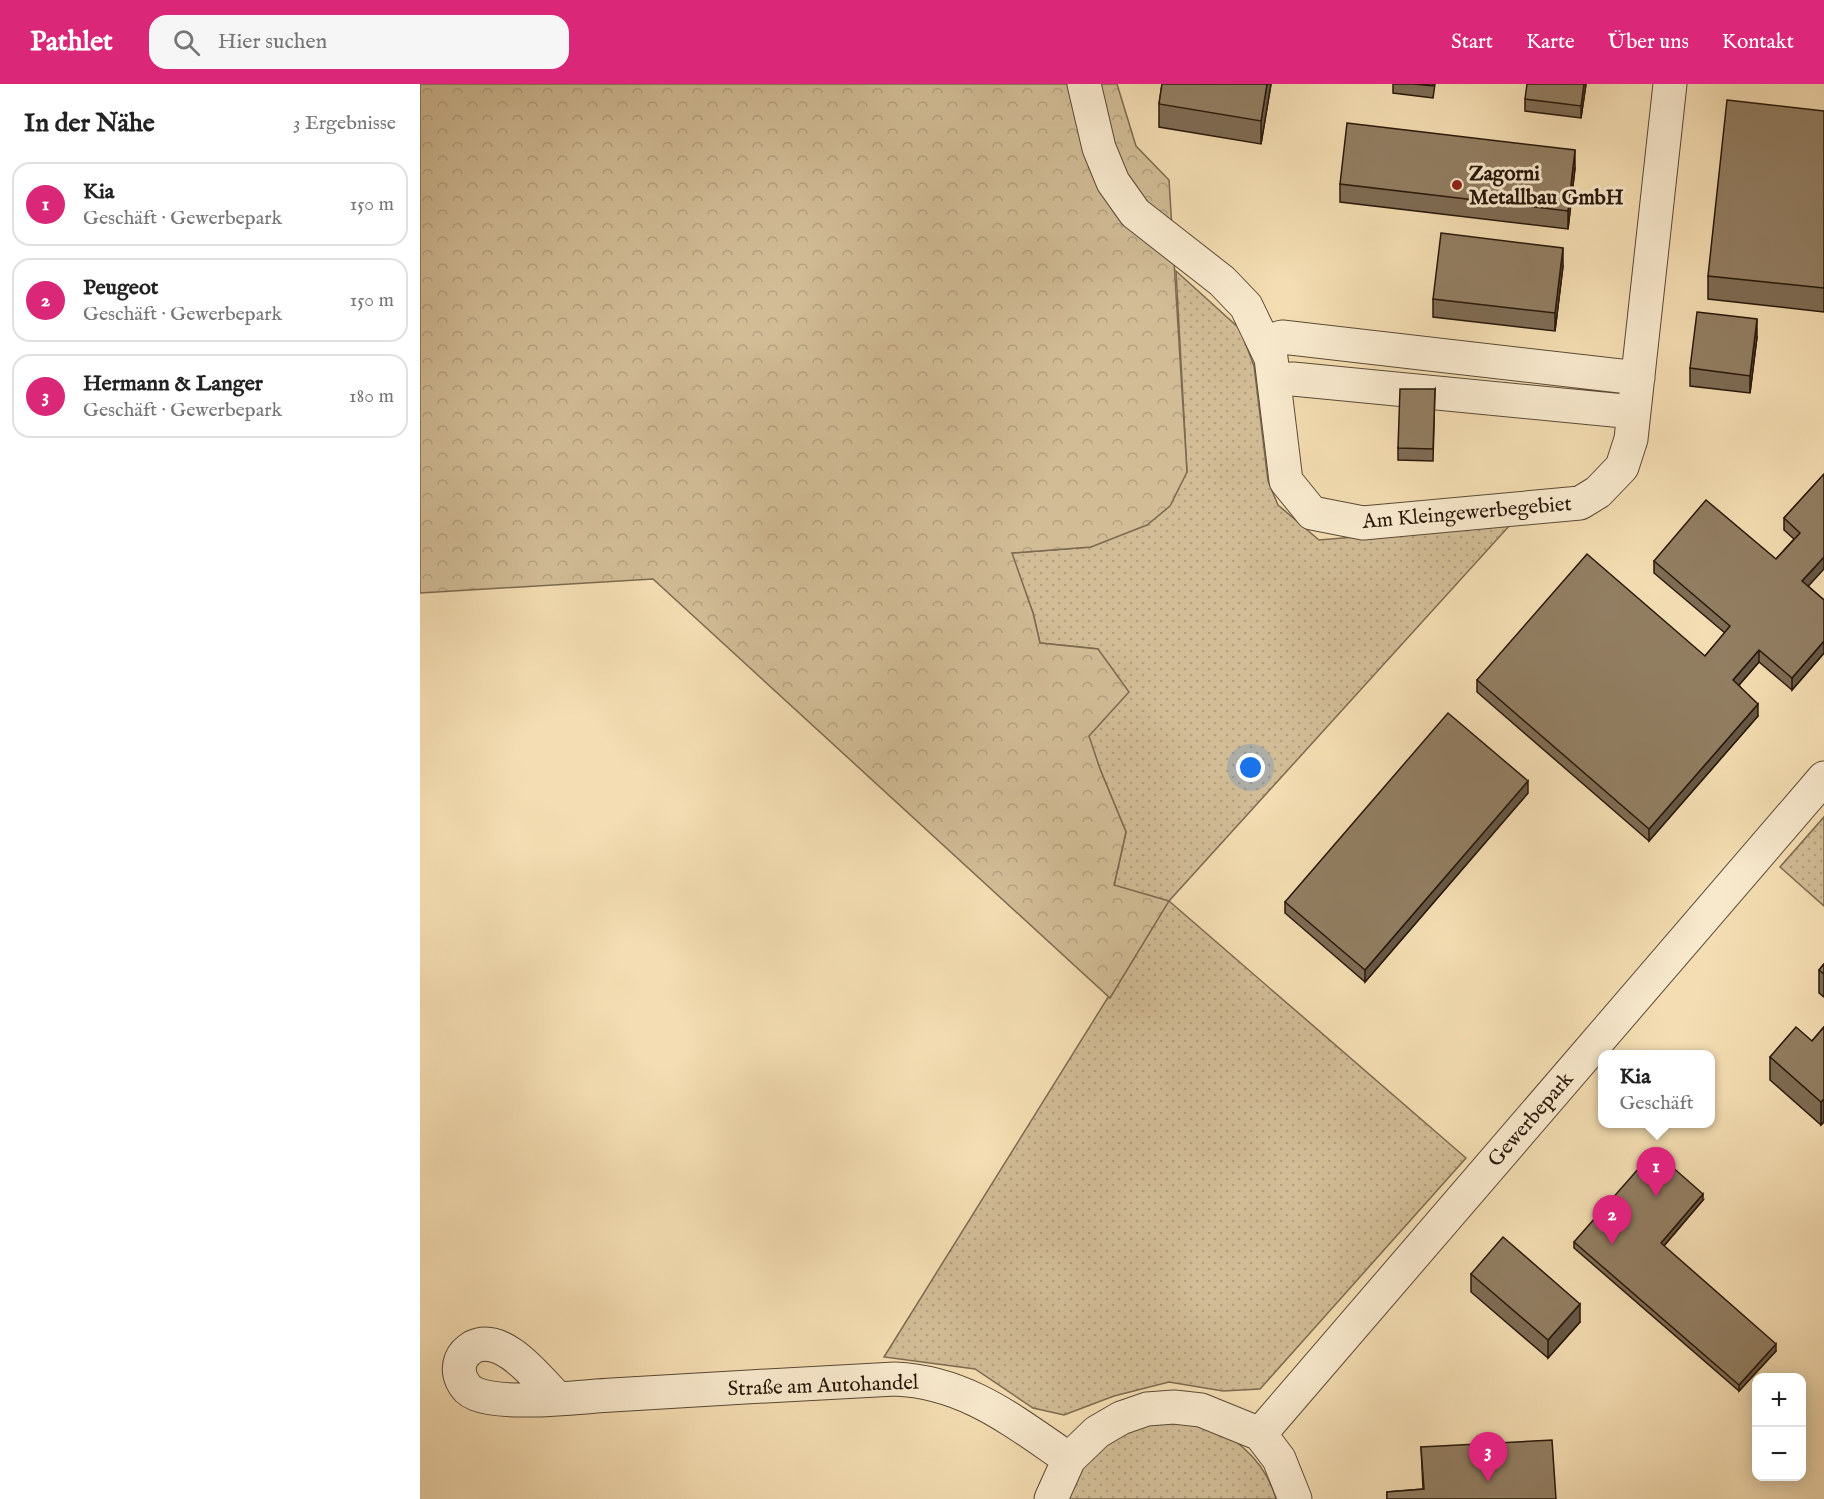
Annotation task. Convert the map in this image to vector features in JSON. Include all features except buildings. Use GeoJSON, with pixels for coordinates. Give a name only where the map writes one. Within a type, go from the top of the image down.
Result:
{"type":"FeatureCollection","features":[{"type":"Feature","properties":{"kind":"street","name":"Am Kleingewerbegebiet"},"geometry":{"type":"LineString","coordinates":[[1084,84],[1099,148],[1113,182],[1135,213],[1222,281],[1246,306],[1271,358],[1286,481],[1312,513],[1363,523],[1580,503],[1598,492],[1622,467],[1631,439],[1670,84]]}},
{"type":"Feature","properties":{"kind":"street"},"geometry":{"type":"LineString","coordinates":[[1264,342],[1282,337],[1638,378]]}},
{"type":"Feature","properties":{"kind":"street"},"geometry":{"type":"LineString","coordinates":[[1421,391],[1424,353]]}},
{"type":"Feature","properties":{"kind":"street"},"geometry":{"type":"LineString","coordinates":[[1275,380],[1293,379],[1634,412]]}},
{"type":"Feature","properties":{"kind":"street","name":"Gewerbepark"},"geometry":{"type":"LineString","coordinates":[[1260,1434],[1824,778]]}},
{"type":"Feature","properties":{"kind":"street","name":"Straße am Autohandel"},"geometry":{"type":"LineString","coordinates":[[557,1398],[895,1379],[920,1380],[947,1386],[982,1402],[1069,1459]]}},
{"type":"Feature","properties":{"kind":"street"},"geometry":{"type":"LineString","coordinates":[[1051,1499],[1069,1459],[1097,1432],[1121,1418],[1147,1409],[1174,1407],[1201,1410],[1260,1434],[1279,1459],[1295,1499]]}},
{"type":"Feature","properties":{"kind":"green space"},"geometry":{"type":"Polygon","coordinates":[[[420,84],[1117,84],[1136,146],[1169,180],[1187,472],[1170,506],[1147,525],[1091,547],[1012,553],[1033,613],[1040,643],[1098,649],[1129,692],[1089,736],[1126,832],[1114,885],[1169,901],[1110,998],[653,579],[420,593],[420,84]]]}},
{"type":"Feature","properties":{"kind":"green space"},"geometry":{"type":"Polygon","coordinates":[[[1176,271],[1240,329],[1254,366],[1268,481],[1278,505],[1319,540],[1511,524],[1169,901],[1466,1158],[1260,1389],[1223,1391],[1169,1382],[1114,1396],[1064,1415],[1033,1408],[975,1369],[884,1357],[1168,901],[1114,886],[1126,832],[1088,736],[1098,649],[1040,643],[1033,613],[1011,553],[1091,547],[1187,472],[1176,271]]]}},
{"type":"Feature","properties":{"kind":"green space"},"geometry":{"type":"Polygon","coordinates":[[[1824,817],[1824,906],[1780,867],[1824,817]]]}},
{"type":"Feature","properties":{"kind":"green space"},"geometry":{"type":"Polygon","coordinates":[[[1173,1420],[1202,1424],[1230,1438],[1254,1458],[1271,1484],[1276,1499],[1065,1499],[1086,1457],[1115,1434],[1150,1421],[1173,1420]]]}},
{"type":"Feature","properties":{"kind":"place","name":"Zagorni Metallbau GmbH"},"geometry":{"type":"Point","coordinates":[1457,185]}},
{"type":"Feature","properties":{"kind":"place","name":"Kia"},"geometry":{"type":"Point","coordinates":[1656,1197]}},
{"type":"Feature","properties":{"kind":"place","name":"Peugeot"},"geometry":{"type":"Point","coordinates":[1612,1245]}},
{"type":"Feature","properties":{"kind":"place","name":"Hermann & Langer"},"geometry":{"type":"Point","coordinates":[1488,1482]}}]}
